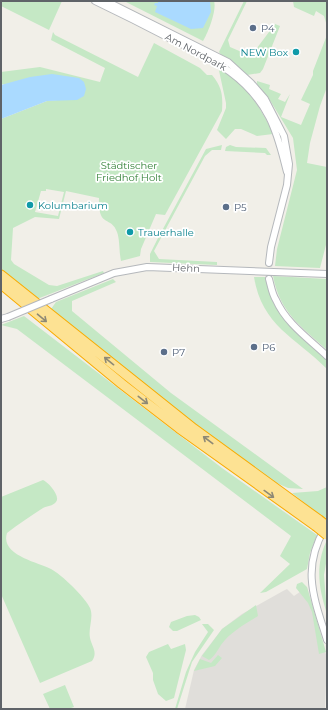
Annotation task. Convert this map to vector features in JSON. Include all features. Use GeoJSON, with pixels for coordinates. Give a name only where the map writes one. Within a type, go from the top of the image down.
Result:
{"type":"FeatureCollection","features":[{"type":"Feature","properties":{"kind":"highway"},"geometry":{"type":"LineString","coordinates":[[1,275],[194,429],[322,524],[327,534]]}},
{"type":"Feature","properties":{"kind":"highway"},"geometry":{"type":"LineString","coordinates":[[1,284],[162,414],[322,524]]}},
{"type":"Feature","properties":{"kind":"street","name":"Am Nordpark"},"geometry":{"type":"LineString","coordinates":[[95,1],[208,57],[234,74],[260,102],[269,116],[277,134],[288,175]]}},
{"type":"Feature","properties":{"kind":"street","name":"Am Nordpark"},"geometry":{"type":"LineString","coordinates":[[106,1],[222,59],[252,83],[265,99],[284,136],[288,151],[288,175],[269,263]]}},
{"type":"Feature","properties":{"kind":"street","name":"Hehn"},"geometry":{"type":"LineString","coordinates":[[1,320],[114,274],[147,267],[327,274]]}},
{"type":"Feature","properties":{"kind":"street"},"geometry":{"type":"LineString","coordinates":[[269,279],[275,300],[283,312],[294,325],[327,356]]}},
{"type":"Feature","properties":{"kind":"street"},"geometry":{"type":"LineString","coordinates":[[322,524],[313,558],[310,578],[313,596],[327,640]]}},
{"type":"Feature","properties":{"kind":"shaded area"},"geometry":{"type":"Polygon","coordinates":[[[307,587],[327,658],[325,709],[185,709],[194,670],[202,655],[222,629],[242,614],[287,589],[294,596],[307,587]]]}},
{"type":"Feature","properties":{"kind":"green space"},"geometry":{"type":"Polygon","coordinates":[[[1,1],[62,1],[49,30],[1,6],[1,1]]]}},
{"type":"Feature","properties":{"kind":"green space"},"geometry":{"type":"Polygon","coordinates":[[[124,1],[214,1],[215,5],[213,16],[203,41],[124,1]]]}},
{"type":"Feature","properties":{"kind":"green space"},"geometry":{"type":"Polygon","coordinates":[[[244,1],[247,1],[228,40],[230,47],[251,56],[275,24],[280,26],[263,69],[260,73],[247,75],[219,52],[244,1]]]}},
{"type":"Feature","properties":{"kind":"green space"},"geometry":{"type":"Polygon","coordinates":[[[293,1],[327,1],[327,26],[324,16],[316,11],[314,16],[294,7],[293,1]]]}},
{"type":"Feature","properties":{"kind":"green space","name":"Städtischer Friedhof Holt"},"geometry":{"type":"Polygon","coordinates":[[[53,32],[55,35],[138,77],[154,43],[200,68],[207,75],[212,75],[218,83],[221,92],[222,111],[165,215],[156,214],[141,249],[140,256],[121,261],[117,232],[112,224],[103,218],[99,208],[99,198],[66,191],[59,219],[35,217],[13,228],[11,260],[14,264],[49,285],[57,286],[103,271],[104,273],[37,299],[1,269],[1,119],[47,101],[58,100],[3,84],[1,85],[1,72],[40,67],[100,82],[105,68],[51,40],[53,32]],[[46,189],[46,191],[41,191],[35,212],[58,216],[64,192],[46,189]]]}},
{"type":"Feature","properties":{"kind":"green space"},"geometry":{"type":"Polygon","coordinates":[[[327,35],[327,87],[310,143],[307,163],[327,167],[327,241],[320,268],[275,266],[277,249],[297,170],[293,138],[271,102],[257,84],[257,81],[270,85],[269,89],[281,94],[278,99],[285,102],[290,94],[281,117],[301,125],[310,104],[301,100],[313,75],[313,71],[327,35]]]}},
{"type":"Feature","properties":{"kind":"green space"},"geometry":{"type":"Polygon","coordinates":[[[218,66],[236,80],[251,96],[263,114],[273,134],[257,136],[241,129],[235,129],[226,139],[217,130],[226,108],[218,66]]]}},
{"type":"Feature","properties":{"kind":"green space"},"geometry":{"type":"Polygon","coordinates":[[[222,145],[221,150],[212,150],[205,156],[154,251],[159,259],[217,262],[217,265],[150,262],[150,254],[206,149],[222,145]]]}},
{"type":"Feature","properties":{"kind":"green space"},"geometry":{"type":"Polygon","coordinates":[[[230,145],[236,147],[266,148],[271,155],[267,155],[265,153],[225,151],[226,147],[230,145]]]}},
{"type":"Feature","properties":{"kind":"green space"},"geometry":{"type":"Polygon","coordinates":[[[273,276],[327,279],[327,350],[300,326],[286,309],[276,289],[273,276]]]}},
{"type":"Feature","properties":{"kind":"green space"},"geometry":{"type":"Polygon","coordinates":[[[254,277],[265,277],[269,291],[281,314],[297,333],[327,360],[327,369],[292,339],[272,319],[264,308],[258,294],[254,277]]]}},
{"type":"Feature","properties":{"kind":"green space"},"geometry":{"type":"Polygon","coordinates":[[[113,279],[116,282],[72,301],[72,311],[171,393],[303,489],[288,488],[272,481],[154,393],[51,309],[56,302],[113,279]]]}},
{"type":"Feature","properties":{"kind":"green space"},"geometry":{"type":"Polygon","coordinates":[[[24,316],[222,468],[317,535],[310,553],[307,569],[266,592],[260,593],[290,564],[280,556],[291,536],[17,329],[1,325],[24,316]]]}},
{"type":"Feature","properties":{"kind":"green space"},"geometry":{"type":"Polygon","coordinates":[[[43,480],[51,486],[57,496],[56,502],[43,508],[7,533],[6,541],[9,547],[21,557],[51,569],[61,576],[87,603],[91,611],[90,634],[94,650],[94,658],[92,661],[40,683],[1,594],[1,497],[43,480]]]}},
{"type":"Feature","properties":{"kind":"green space"},"geometry":{"type":"Polygon","coordinates":[[[327,487],[327,515],[325,519],[292,493],[318,491],[327,487]]]}},
{"type":"Feature","properties":{"kind":"green space"},"geometry":{"type":"Polygon","coordinates":[[[326,542],[327,558],[324,575],[327,614],[319,578],[320,560],[326,542]]]}},
{"type":"Feature","properties":{"kind":"green space"},"geometry":{"type":"Polygon","coordinates":[[[302,582],[307,587],[326,652],[319,654],[312,612],[308,603],[296,588],[297,584],[302,582]]]}},
{"type":"Feature","properties":{"kind":"green space"},"geometry":{"type":"Polygon","coordinates":[[[256,605],[258,616],[229,636],[214,656],[209,660],[202,656],[222,629],[256,605]]]}},
{"type":"Feature","properties":{"kind":"green space"},"geometry":{"type":"Polygon","coordinates":[[[195,615],[201,620],[177,631],[173,631],[169,627],[171,622],[187,616],[195,615]]]}},
{"type":"Feature","properties":{"kind":"green space"},"geometry":{"type":"Polygon","coordinates":[[[202,624],[208,624],[214,630],[192,662],[177,709],[175,709],[186,672],[195,652],[208,632],[202,624]]]}},
{"type":"Feature","properties":{"kind":"green space"},"geometry":{"type":"Polygon","coordinates":[[[168,644],[171,649],[185,644],[186,650],[174,698],[166,701],[158,694],[153,680],[153,673],[146,657],[149,652],[168,644]]]}},
{"type":"Feature","properties":{"kind":"green space"},"geometry":{"type":"Polygon","coordinates":[[[218,655],[222,658],[215,666],[194,671],[200,659],[211,663],[218,655]]]}},
{"type":"Feature","properties":{"kind":"green space"},"geometry":{"type":"Polygon","coordinates":[[[65,685],[74,707],[68,709],[50,709],[43,694],[65,685]]]}},
{"type":"Feature","properties":{"kind":"water"},"geometry":{"type":"Polygon","coordinates":[[[158,1],[210,1],[211,12],[203,28],[191,29],[155,12],[157,6],[154,5],[155,3],[158,3],[158,1]]]}},
{"type":"Feature","properties":{"kind":"water"},"geometry":{"type":"Polygon","coordinates":[[[52,74],[79,78],[84,82],[86,89],[84,96],[77,100],[47,101],[1,119],[1,85],[30,77],[52,74]]]}},
{"type":"Feature","properties":{"kind":"place","name":"P4"},"geometry":{"type":"Point","coordinates":[253,28]}},
{"type":"Feature","properties":{"kind":"place","name":"NEW Box"},"geometry":{"type":"Point","coordinates":[296,52]}},
{"type":"Feature","properties":{"kind":"place","name":"Kolumbarium"},"geometry":{"type":"Point","coordinates":[30,205]}},
{"type":"Feature","properties":{"kind":"place","name":"P5"},"geometry":{"type":"Point","coordinates":[226,207]}},
{"type":"Feature","properties":{"kind":"place","name":"Trauerhalle"},"geometry":{"type":"Point","coordinates":[130,232]}},
{"type":"Feature","properties":{"kind":"place","name":"P6"},"geometry":{"type":"Point","coordinates":[254,347]}},
{"type":"Feature","properties":{"kind":"place","name":"P7"},"geometry":{"type":"Point","coordinates":[164,352]}}]}
